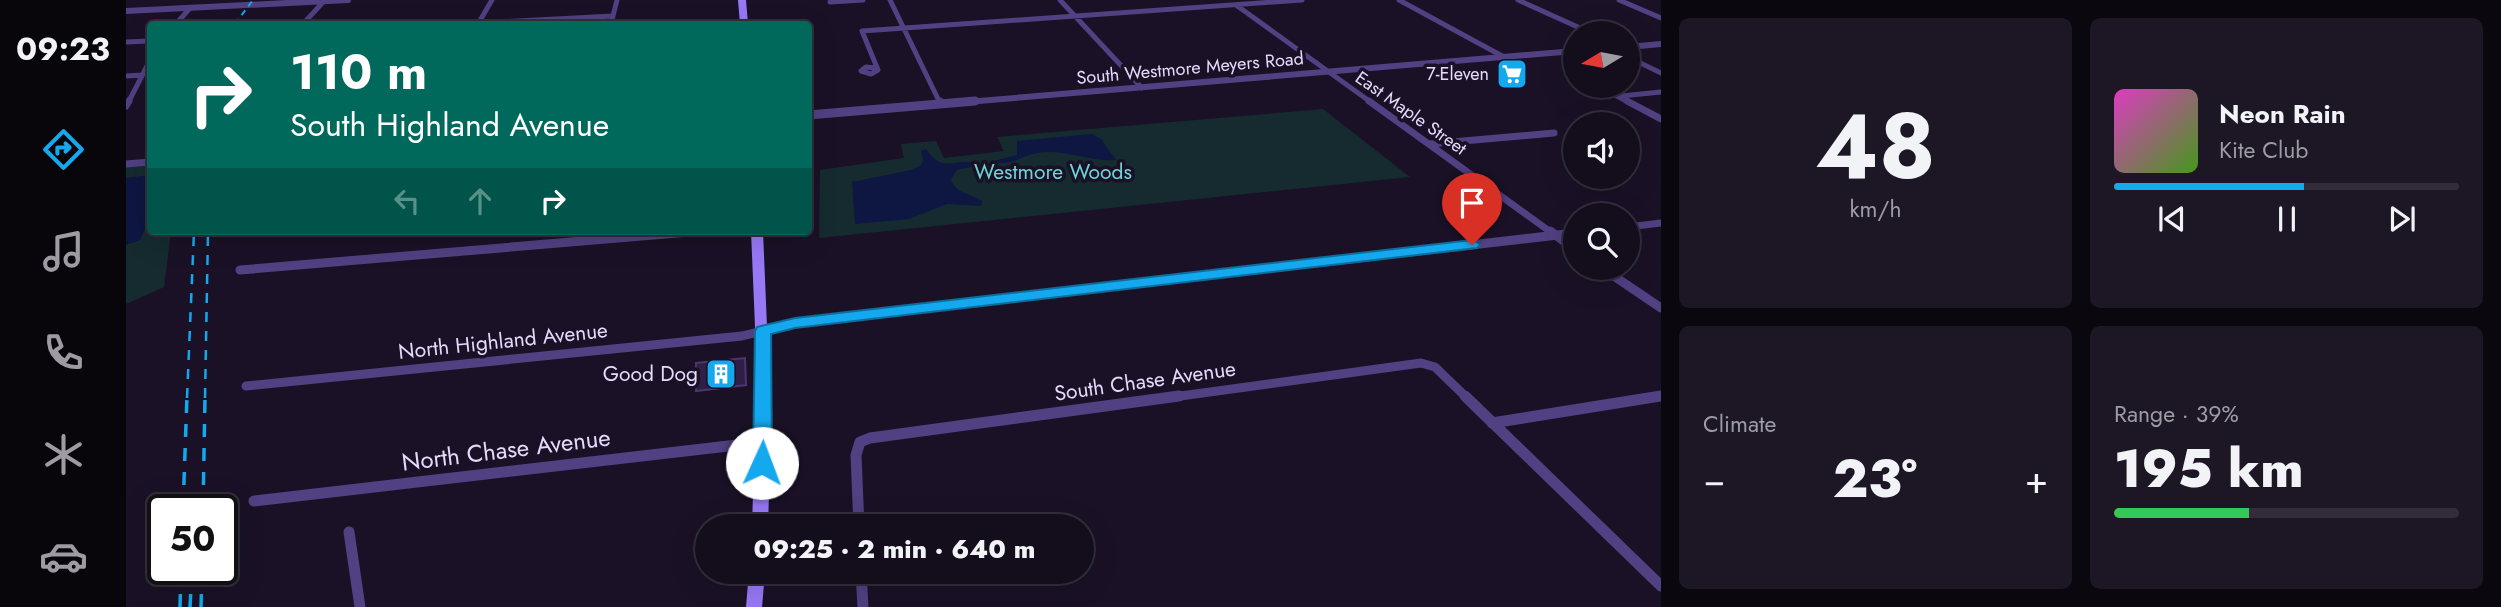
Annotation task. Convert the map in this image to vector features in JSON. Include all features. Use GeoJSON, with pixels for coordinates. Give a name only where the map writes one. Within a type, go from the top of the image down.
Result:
{"type":"FeatureCollection","features":[{"type":"Feature","properties":{"kind":"main road"},"geometry":{"type":"LineString","coordinates":[[742,0],[744,21]]}},
{"type":"Feature","properties":{"kind":"main road"},"geometry":{"type":"LineString","coordinates":[[757,235],[763,331],[764,442],[761,514]]}},
{"type":"Feature","properties":{"kind":"main road"},"geometry":{"type":"LineString","coordinates":[[754,607],[756,584]]}},
{"type":"Feature","properties":{"kind":"street"},"geometry":{"type":"LineString","coordinates":[[126,11],[348,0]]}},
{"type":"Feature","properties":{"kind":"street"},"geometry":{"type":"LineString","coordinates":[[480,21],[492,0]]}},
{"type":"Feature","properties":{"kind":"street"},"geometry":{"type":"LineString","coordinates":[[612,21],[617,0]]}},
{"type":"Feature","properties":{"kind":"street"},"geometry":{"type":"LineString","coordinates":[[830,2],[863,0]]}},
{"type":"Feature","properties":{"kind":"street"},"geometry":{"type":"LineString","coordinates":[[890,0],[941,104]]}},
{"type":"Feature","properties":{"kind":"street"},"geometry":{"type":"LineString","coordinates":[[1060,0],[1142,88]]}},
{"type":"Feature","properties":{"kind":"street"},"geometry":{"type":"LineString","coordinates":[[875,68],[862,31],[1233,2],[1302,0]]}},
{"type":"Feature","properties":{"kind":"street"},"geometry":{"type":"LineString","coordinates":[[1399,0],[1504,57]]}},
{"type":"Feature","properties":{"kind":"street"},"geometry":{"type":"LineString","coordinates":[[1518,0],[1564,21]]}},
{"type":"Feature","properties":{"kind":"street"},"geometry":{"type":"LineString","coordinates":[[1619,0],[1661,18]]}},
{"type":"Feature","properties":{"kind":"street"},"geometry":{"type":"LineString","coordinates":[[305,21],[325,1]]}},
{"type":"Feature","properties":{"kind":"street","name":"East Maple Street"},"geometry":{"type":"LineString","coordinates":[[1233,2],[1326,72],[1563,241]]}},
{"type":"Feature","properties":{"kind":"street"},"geometry":{"type":"LineString","coordinates":[[179,21],[190,8]]}},
{"type":"Feature","properties":{"kind":"street"},"geometry":{"type":"LineString","coordinates":[[529,21],[613,16]]}},
{"type":"Feature","properties":{"kind":"street"},"geometry":{"type":"LineString","coordinates":[[126,42],[147,41]]}},
{"type":"Feature","properties":{"kind":"street"},"geometry":{"type":"LineString","coordinates":[[1640,46],[1661,44]]}},
{"type":"Feature","properties":{"kind":"street","name":"South Westmore Meyers Road"},"geometry":{"type":"LineString","coordinates":[[812,115],[1563,52]]}},
{"type":"Feature","properties":{"kind":"street"},"geometry":{"type":"LineString","coordinates":[[1640,62],[1661,72]]}},
{"type":"Feature","properties":{"kind":"street"},"geometry":{"type":"LineString","coordinates":[[126,106],[147,66]]}},
{"type":"Feature","properties":{"kind":"street"},"geometry":{"type":"LineString","coordinates":[[126,76],[142,75]]}},
{"type":"Feature","properties":{"kind":"street"},"geometry":{"type":"LineString","coordinates":[[1640,94],[1661,92]]}},
{"type":"Feature","properties":{"kind":"street"},"geometry":{"type":"LineString","coordinates":[[1621,98],[1661,119]]}},
{"type":"Feature","properties":{"kind":"street"},"geometry":{"type":"LineString","coordinates":[[1429,145],[1554,132]]}},
{"type":"Feature","properties":{"kind":"street"},"geometry":{"type":"LineString","coordinates":[[126,164],[147,162]]}},
{"type":"Feature","properties":{"kind":"street"},"geometry":{"type":"LineString","coordinates":[[1640,226],[1661,223]]}},
{"type":"Feature","properties":{"kind":"street"},"geometry":{"type":"LineString","coordinates":[[763,331],[795,323],[1563,234]]}},
{"type":"Feature","properties":{"kind":"street"},"geometry":{"type":"LineString","coordinates":[[240,270],[654,235]]}},
{"type":"Feature","properties":{"kind":"street"},"geometry":{"type":"LineString","coordinates":[[1620,280],[1661,308]]}},
{"type":"Feature","properties":{"kind":"street","name":"North Highland Avenue"},"geometry":{"type":"LineString","coordinates":[[246,386],[741,336],[763,331]]}},
{"type":"Feature","properties":{"kind":"street","name":"South Chase Avenue"},"geometry":{"type":"LineString","coordinates":[[858,514],[856,455],[860,442],[891,434],[1421,363],[1435,367],[1492,423]]}},
{"type":"Feature","properties":{"kind":"street"},"geometry":{"type":"LineString","coordinates":[[1492,423],[1661,396]]}},
{"type":"Feature","properties":{"kind":"street"},"geometry":{"type":"LineString","coordinates":[[1492,423],[1661,586]]}},
{"type":"Feature","properties":{"kind":"street","name":"North Chase Avenue"},"geometry":{"type":"LineString","coordinates":[[254,501],[764,442]]}},
{"type":"Feature","properties":{"kind":"street"},"geometry":{"type":"LineString","coordinates":[[349,532],[360,607]]}},
{"type":"Feature","properties":{"kind":"street"},"geometry":{"type":"LineString","coordinates":[[862,584],[863,607]]}},
{"type":"Feature","properties":{"kind":"green space","name":"Westmore Woods"},"geometry":{"type":"Polygon","coordinates":[[[1323,109],[1410,177],[819,238],[820,170],[904,158],[901,144],[936,141],[944,158],[1004,151],[997,137],[1323,109]]]}},
{"type":"Feature","properties":{"kind":"green space"},"geometry":{"type":"Polygon","coordinates":[[[147,163],[147,235],[170,235],[164,287],[126,304],[126,164],[147,163]]]}},
{"type":"Feature","properties":{"kind":"shaded area"},"geometry":{"type":"Polygon","coordinates":[[[1092,134],[1101,139],[1116,160],[1047,152],[1031,154],[1005,163],[994,161],[1017,155],[1017,141],[1092,134]]]}},
{"type":"Feature","properties":{"kind":"shaded area"},"geometry":{"type":"Polygon","coordinates":[[[926,149],[939,162],[971,162],[979,165],[957,170],[951,179],[956,188],[982,201],[981,206],[947,204],[909,219],[855,224],[852,182],[920,166],[923,161],[921,151],[926,149]]]}},
{"type":"Feature","properties":{"kind":"shaded area"},"geometry":{"type":"Polygon","coordinates":[[[147,175],[147,225],[140,240],[126,245],[126,178],[147,175]]]}},
{"type":"Feature","properties":{"kind":"building","name":"Good Dog"},"geometry":{"type":"Polygon","coordinates":[[[745,358],[746,385],[696,391],[696,363],[745,358]]]}},
{"type":"Feature","properties":{"kind":"railway"},"geometry":{"type":"LineString","coordinates":[[237,21],[253,0]]}},
{"type":"Feature","properties":{"kind":"railway"},"geometry":{"type":"LineString","coordinates":[[187,398],[194,235]]}},
{"type":"Feature","properties":{"kind":"railway"},"geometry":{"type":"LineString","coordinates":[[205,398],[208,235]]}},
{"type":"Feature","properties":{"kind":"railway"},"geometry":{"type":"LineString","coordinates":[[184,494],[187,396]]}},
{"type":"Feature","properties":{"kind":"railway"},"geometry":{"type":"LineString","coordinates":[[203,494],[205,396]]}},
{"type":"Feature","properties":{"kind":"railway"},"geometry":{"type":"LineString","coordinates":[[180,607],[181,585]]}},
{"type":"Feature","properties":{"kind":"railway"},"geometry":{"type":"LineString","coordinates":[[190,607],[191,585]]}},
{"type":"Feature","properties":{"kind":"railway"},"geometry":{"type":"LineString","coordinates":[[201,607],[202,585]]}},
{"type":"Feature","properties":{"kind":"place","name":"7-Eleven"},"geometry":{"type":"Point","coordinates":[1512,74]}},
{"type":"Feature","properties":{"kind":"place","name":"Good Dog"},"geometry":{"type":"Point","coordinates":[721,374]}},
{"type":"Feature","properties":{"kind":"route"},"geometry":{"type":"LineString","coordinates":[[762,463],[763,331],[786,324],[1472,245]]}}]}
